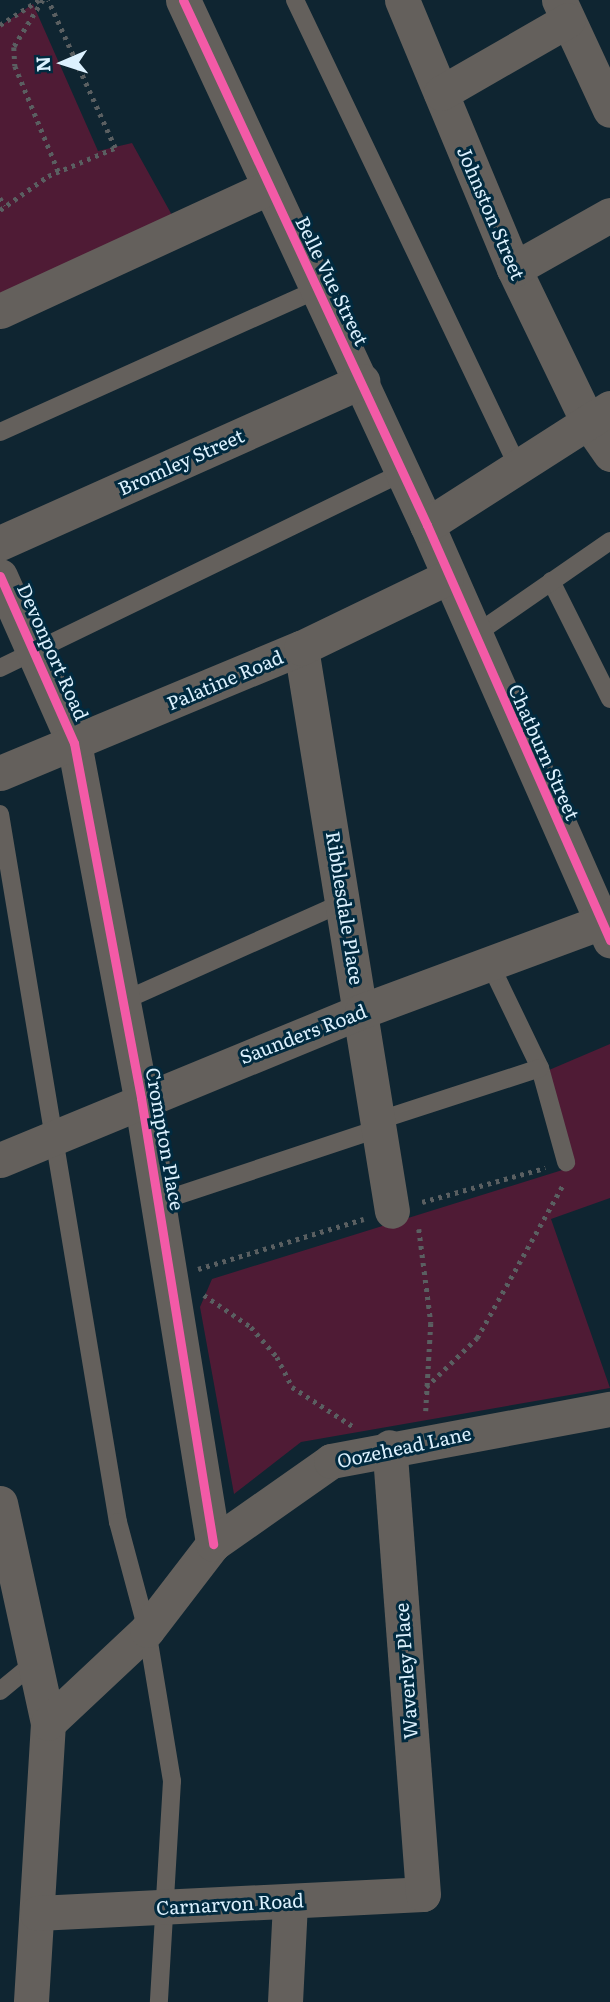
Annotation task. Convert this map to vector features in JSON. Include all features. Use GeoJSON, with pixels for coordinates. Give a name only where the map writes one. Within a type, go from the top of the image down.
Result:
{"type":"FeatureCollection","features":[{"type":"Feature","properties":{"kind":"street","name":"Belle Vue Street"},"geometry":{"type":"LineString","coordinates":[[183,0],[268,188],[403,472],[427,525],[446,578]]}},
{"type":"Feature","properties":{"kind":"street","name":"Johnston Street"},"geometry":{"type":"LineString","coordinates":[[402,0],[513,269],[599,415],[610,454]]}},
{"type":"Feature","properties":{"kind":"street"},"geometry":{"type":"LineString","coordinates":[[441,93],[564,10],[610,110]]}},
{"type":"Feature","properties":{"kind":"street"},"geometry":{"type":"LineString","coordinates":[[0,311],[268,188]]}},
{"type":"Feature","properties":{"kind":"street"},"geometry":{"type":"LineString","coordinates":[[513,269],[610,215]]}},
{"type":"Feature","properties":{"kind":"street","name":"Bromley Street"},"geometry":{"type":"LineString","coordinates":[[0,543],[362,382]]}},
{"type":"Feature","properties":{"kind":"street"},"geometry":{"type":"LineString","coordinates":[[427,525],[599,415]]}},
{"type":"Feature","properties":{"kind":"street","name":"Devonport Road"},"geometry":{"type":"LineString","coordinates":[[0,576],[74,743]]}},
{"type":"Feature","properties":{"kind":"street","name":"Chatburn Street"},"geometry":{"type":"LineString","coordinates":[[446,578],[607,927]]}},
{"type":"Feature","properties":{"kind":"street","name":"Palatine Road"},"geometry":{"type":"LineString","coordinates":[[0,773],[302,648],[446,578]]}},
{"type":"Feature","properties":{"kind":"street","name":"Ribblesdale Place"},"geometry":{"type":"LineString","coordinates":[[302,648],[362,1011],[378,1125],[404,1207]]}},
{"type":"Feature","properties":{"kind":"street","name":"Crompton Place"},"geometry":{"type":"LineString","coordinates":[[74,743],[141,1098],[213,1544]]}},
{"type":"Feature","properties":{"kind":"street","name":"Saunders Road"},"geometry":{"type":"LineString","coordinates":[[0,1160],[141,1098],[362,1011],[490,964],[607,927]]}},
{"type":"Feature","properties":{"kind":"street","name":"Oozehead Lane"},"geometry":{"type":"LineString","coordinates":[[48,1723],[147,1630],[213,1544],[331,1461],[427,1440],[610,1409]]}},
{"type":"Feature","properties":{"kind":"street","name":"Waverley Place"},"geometry":{"type":"LineString","coordinates":[[378,1450],[423,1894]]}},
{"type":"Feature","properties":{"kind":"street"},"geometry":{"type":"LineString","coordinates":[[0,1503],[3,1542],[35,1662],[48,1723],[31,2002]]}},
{"type":"Feature","properties":{"kind":"street","name":"Carnarvon Road"},"geometry":{"type":"LineString","coordinates":[[37,1913],[423,1894]]}},
{"type":"Feature","properties":{"kind":"street"},"geometry":{"type":"LineString","coordinates":[[285,2002],[290,1902]]}},
{"type":"Feature","properties":{"kind":"lane"},"geometry":{"type":"LineString","coordinates":[[295,0],[518,467]]}},
{"type":"Feature","properties":{"kind":"lane"},"geometry":{"type":"LineString","coordinates":[[0,432],[316,290]]}},
{"type":"Feature","properties":{"kind":"lane"},"geometry":{"type":"LineString","coordinates":[[0,668],[403,472]]}},
{"type":"Feature","properties":{"kind":"lane"},"geometry":{"type":"LineString","coordinates":[[473,636],[610,541]]}},
{"type":"Feature","properties":{"kind":"lane"},"geometry":{"type":"LineString","coordinates":[[551,581],[610,699]]}},
{"type":"Feature","properties":{"kind":"lane"},"geometry":{"type":"LineString","coordinates":[[0,814],[118,1521],[147,1630],[172,1781],[159,2002]]}},
{"type":"Feature","properties":{"kind":"lane"},"geometry":{"type":"LineString","coordinates":[[123,1000],[344,902]]}},
{"type":"Feature","properties":{"kind":"lane"},"geometry":{"type":"LineString","coordinates":[[490,964],[540,1068],[566,1162]]}},
{"type":"Feature","properties":{"kind":"lane"},"geometry":{"type":"LineString","coordinates":[[158,1202],[540,1068]]}},
{"type":"Feature","properties":{"kind":"lane"},"geometry":{"type":"LineString","coordinates":[[0,1691],[35,1662]]}},
{"type":"Feature","properties":{"kind":"path"},"geometry":{"type":"LineString","coordinates":[[0,25],[43,0]]}},
{"type":"Feature","properties":{"kind":"path"},"geometry":{"type":"LineString","coordinates":[[43,0],[14,47],[15,66],[59,173]]}},
{"type":"Feature","properties":{"kind":"path"},"geometry":{"type":"LineString","coordinates":[[0,198],[2,208],[59,173],[115,148],[43,0]]}},
{"type":"Feature","properties":{"kind":"path"},"geometry":{"type":"LineString","coordinates":[[426,1387],[477,1338],[567,1177],[566,1162]]}},
{"type":"Feature","properties":{"kind":"path"},"geometry":{"type":"LineString","coordinates":[[404,1207],[431,1323],[426,1387],[427,1440]]}},
{"type":"Feature","properties":{"kind":"path"},"geometry":{"type":"LineString","coordinates":[[170,1278],[251,1327],[277,1357],[292,1387],[351,1420],[378,1450]]}},
{"type":"Feature","properties":{"kind":"shaded area"},"geometry":{"type":"Polygon","coordinates":[[[33,4],[98,151],[132,143],[173,217],[0,302],[0,26],[33,4]]]}},
{"type":"Feature","properties":{"kind":"shaded area"},"geometry":{"type":"Polygon","coordinates":[[[610,1044],[610,1198],[551,1219],[610,1388],[301,1442],[234,1494],[200,1307],[212,1279],[572,1167],[549,1070],[610,1044]]]}},
{"type":"Feature","properties":{"kind":"cycle path"},"geometry":{"type":"LineString","coordinates":[[183,0],[427,525],[610,940]]}},
{"type":"Feature","properties":{"kind":"cycle path"},"geometry":{"type":"LineString","coordinates":[[0,576],[74,743],[141,1098],[213,1544]]}}]}
